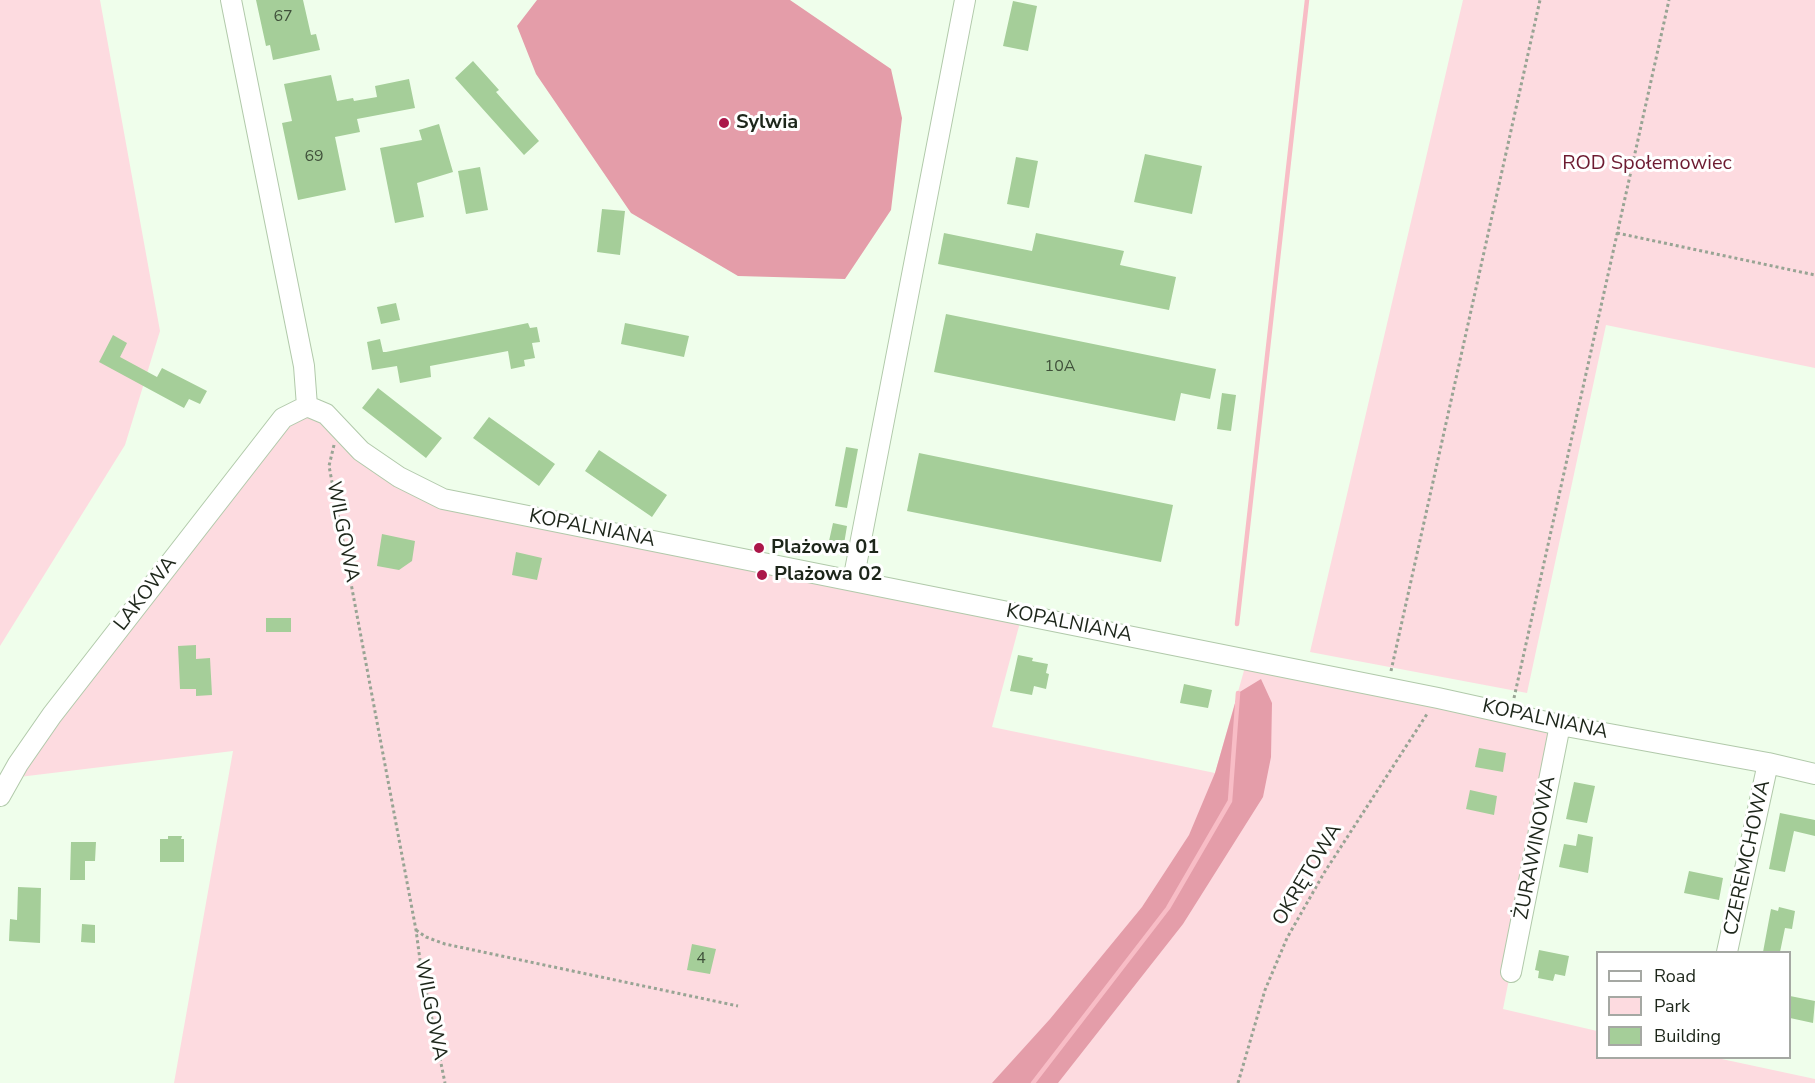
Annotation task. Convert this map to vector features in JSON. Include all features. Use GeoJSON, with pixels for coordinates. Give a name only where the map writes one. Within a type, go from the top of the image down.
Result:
{"type":"FeatureCollection","features":[{"type":"Feature","properties":{"kind":"street"},"geometry":{"type":"LineString","coordinates":[[231,0],[302,355],[307,406],[326,414],[341,432]]}},
{"type":"Feature","properties":{"kind":"street"},"geometry":{"type":"LineString","coordinates":[[853,581],[965,0]]}},
{"type":"Feature","properties":{"kind":"street","name":"LAKOWA"},"geometry":{"type":"LineString","coordinates":[[0,796],[18,764],[52,715],[283,418],[307,406]]}},
{"type":"Feature","properties":{"kind":"street","name":"KOPALNIANA"},"geometry":{"type":"LineString","coordinates":[[341,432],[361,451],[399,477],[442,499],[1438,698],[1560,725],[1768,763],[1815,774]]}},
{"type":"Feature","properties":{"kind":"street","name":"ŻURAWINOWA"},"geometry":{"type":"LineString","coordinates":[[1511,972],[1560,725]]}},
{"type":"Feature","properties":{"kind":"street","name":"CZEREMCHOWA"},"geometry":{"type":"LineString","coordinates":[[1727,951],[1768,763]]}},
{"type":"Feature","properties":{"kind":"path"},"geometry":{"type":"LineString","coordinates":[[1387,688],[1540,0]]}},
{"type":"Feature","properties":{"kind":"path"},"geometry":{"type":"LineString","coordinates":[[1510,714],[1669,0]]}},
{"type":"Feature","properties":{"kind":"path"},"geometry":{"type":"LineString","coordinates":[[1617,233],[1815,275]]}},
{"type":"Feature","properties":{"kind":"path","name":"WILGOWA"},"geometry":{"type":"LineString","coordinates":[[341,432],[332,449],[329,466],[420,960],[445,1083]]}},
{"type":"Feature","properties":{"kind":"path","name":"OKRĘTOWA"},"geometry":{"type":"LineString","coordinates":[[1238,1083],[1265,990],[1287,938],[1324,873],[1438,698]]}},
{"type":"Feature","properties":{"kind":"path"},"geometry":{"type":"LineString","coordinates":[[416,930],[426,937],[445,944],[738,1006]]}},
{"type":"Feature","properties":{"kind":"green space"},"geometry":{"type":"Polygon","coordinates":[[[0,0],[100,0],[160,331],[125,445],[0,646],[0,0]]]}},
{"type":"Feature","properties":{"kind":"green space","name":"ROD Społemowiec"},"geometry":{"type":"Polygon","coordinates":[[[1463,0],[1815,0],[1815,368],[1606,325],[1527,693],[1310,652],[1463,0]]]}},
{"type":"Feature","properties":{"kind":"green space"},"geometry":{"type":"Polygon","coordinates":[[[307,406],[443,499],[1022,615],[992,727],[1215,773],[1247,660],[1560,725],[1503,1009],[1596,1031],[1596,1059],[1722,1059],[1815,1079],[1815,1083],[174,1083],[233,751],[11,778],[142,600],[307,406]]]}},
{"type":"Feature","properties":{"kind":"shaded area"},"geometry":{"type":"Polygon","coordinates":[[[537,0],[790,0],[891,69],[902,118],[891,210],[845,279],[738,276],[631,213],[536,74],[517,26],[537,0]]]}},
{"type":"Feature","properties":{"kind":"shaded area"},"geometry":{"type":"Polygon","coordinates":[[[1261,679],[1272,703],[1271,757],[1263,797],[1183,924],[1058,1083],[992,1083],[1050,1019],[1142,907],[1189,835],[1215,773],[1238,693],[1261,679]]]}},
{"type":"Feature","properties":{"kind":"building"},"geometry":{"type":"Polygon","coordinates":[[[256,0],[303,0],[311,35],[316,34],[320,50],[273,60],[270,45],[266,46],[256,0]]]}},
{"type":"Feature","properties":{"kind":"building"},"geometry":{"type":"Polygon","coordinates":[[[1013,1],[1037,6],[1028,51],[1003,46],[1013,1]]]}},
{"type":"Feature","properties":{"kind":"building"},"geometry":{"type":"Polygon","coordinates":[[[473,61],[499,90],[496,92],[539,141],[524,155],[455,78],[473,61]]]}},
{"type":"Feature","properties":{"kind":"building"},"geometry":{"type":"Polygon","coordinates":[[[331,75],[337,101],[377,97],[375,86],[409,79],[415,108],[357,119],[360,132],[335,137],[346,190],[298,200],[282,123],[292,121],[284,84],[331,75]]]}},
{"type":"Feature","properties":{"kind":"building"},"geometry":{"type":"Polygon","coordinates":[[[439,124],[453,172],[417,183],[424,217],[395,223],[380,148],[422,140],[419,130],[439,124]]]}},
{"type":"Feature","properties":{"kind":"building"},"geometry":{"type":"Polygon","coordinates":[[[1145,154],[1202,166],[1192,214],[1134,202],[1145,154]]]}},
{"type":"Feature","properties":{"kind":"building"},"geometry":{"type":"Polygon","coordinates":[[[1016,157],[1038,161],[1029,208],[1007,204],[1016,157]]]}},
{"type":"Feature","properties":{"kind":"building"},"geometry":{"type":"Polygon","coordinates":[[[480,167],[488,210],[466,214],[458,171],[480,167]]]}},
{"type":"Feature","properties":{"kind":"building"},"geometry":{"type":"Polygon","coordinates":[[[602,209],[625,211],[620,255],[597,252],[602,209]]]}},
{"type":"Feature","properties":{"kind":"building"},"geometry":{"type":"Polygon","coordinates":[[[944,233],[1032,251],[1036,233],[1124,251],[1120,265],[1176,277],[1169,310],[938,264],[944,233]]]}},
{"type":"Feature","properties":{"kind":"building"},"geometry":{"type":"Polygon","coordinates":[[[396,303],[400,320],[381,324],[377,307],[396,303]]]}},
{"type":"Feature","properties":{"kind":"building"},"geometry":{"type":"Polygon","coordinates":[[[946,314],[1216,369],[1210,399],[1181,393],[1175,421],[934,372],[946,314]]]}},
{"type":"Feature","properties":{"kind":"building"},"geometry":{"type":"Polygon","coordinates":[[[528,323],[530,328],[537,327],[540,342],[532,343],[535,358],[524,360],[525,366],[511,369],[508,351],[430,366],[431,377],[400,383],[397,366],[372,370],[367,342],[380,339],[383,352],[386,352],[528,323]]]}},
{"type":"Feature","properties":{"kind":"building"},"geometry":{"type":"Polygon","coordinates":[[[625,323],[689,336],[684,357],[621,344],[625,323]]]}},
{"type":"Feature","properties":{"kind":"building"},"geometry":{"type":"Polygon","coordinates":[[[113,335],[127,343],[120,357],[157,377],[162,368],[207,391],[200,404],[189,399],[184,408],[99,362],[113,335]]]}},
{"type":"Feature","properties":{"kind":"building"},"geometry":{"type":"Polygon","coordinates":[[[378,388],[442,438],[426,458],[362,408],[378,388]]]}},
{"type":"Feature","properties":{"kind":"building"},"geometry":{"type":"Polygon","coordinates":[[[1222,393],[1236,395],[1231,431],[1217,429],[1222,393]]]}},
{"type":"Feature","properties":{"kind":"building"},"geometry":{"type":"Polygon","coordinates":[[[489,417],[555,464],[539,486],[473,438],[489,417]]]}},
{"type":"Feature","properties":{"kind":"building"},"geometry":{"type":"Polygon","coordinates":[[[846,447],[858,449],[847,508],[835,506],[846,447]]]}},
{"type":"Feature","properties":{"kind":"building"},"geometry":{"type":"Polygon","coordinates":[[[599,450],[667,495],[652,517],[585,471],[599,450]]]}},
{"type":"Feature","properties":{"kind":"building"},"geometry":{"type":"Polygon","coordinates":[[[919,453],[1173,505],[1161,562],[907,511],[919,453]]]}},
{"type":"Feature","properties":{"kind":"building"},"geometry":{"type":"Polygon","coordinates":[[[833,523],[847,526],[844,544],[829,541],[833,523]]]}},
{"type":"Feature","properties":{"kind":"building"},"geometry":{"type":"Polygon","coordinates":[[[382,534],[415,541],[412,561],[399,570],[377,566],[382,534]]]}},
{"type":"Feature","properties":{"kind":"building"},"geometry":{"type":"Polygon","coordinates":[[[516,552],[542,558],[537,580],[512,575],[516,552]]]}},
{"type":"Feature","properties":{"kind":"building"},"geometry":{"type":"Polygon","coordinates":[[[266,618],[291,618],[291,632],[266,632],[266,618]]]}},
{"type":"Feature","properties":{"kind":"building"},"geometry":{"type":"Polygon","coordinates":[[[196,645],[196,659],[210,658],[212,695],[196,696],[196,689],[180,689],[178,646],[196,645]]]}},
{"type":"Feature","properties":{"kind":"building"},"geometry":{"type":"Polygon","coordinates":[[[1018,655],[1048,664],[1046,689],[1034,686],[1032,695],[1010,691],[1018,655]]]}},
{"type":"Feature","properties":{"kind":"building"},"geometry":{"type":"Polygon","coordinates":[[[1184,684],[1212,690],[1208,708],[1180,703],[1184,684]]]}},
{"type":"Feature","properties":{"kind":"building"},"geometry":{"type":"Polygon","coordinates":[[[1479,748],[1506,753],[1503,772],[1475,767],[1479,748]]]}},
{"type":"Feature","properties":{"kind":"building"},"geometry":{"type":"Polygon","coordinates":[[[1574,782],[1595,786],[1587,823],[1566,819],[1574,782]]]}},
{"type":"Feature","properties":{"kind":"building"},"geometry":{"type":"Polygon","coordinates":[[[1470,790],[1497,796],[1494,815],[1466,809],[1470,790]]]}},
{"type":"Feature","properties":{"kind":"building"},"geometry":{"type":"Polygon","coordinates":[[[1780,813],[1815,820],[1815,836],[1794,831],[1785,872],[1769,869],[1780,813]]]}},
{"type":"Feature","properties":{"kind":"building"},"geometry":{"type":"Polygon","coordinates":[[[1578,834],[1593,837],[1588,873],[1559,867],[1564,844],[1576,846],[1578,834]]]}},
{"type":"Feature","properties":{"kind":"building"},"geometry":{"type":"Polygon","coordinates":[[[168,836],[182,836],[181,839],[184,839],[184,862],[160,862],[160,839],[168,839],[168,836]]]}},
{"type":"Feature","properties":{"kind":"building"},"geometry":{"type":"Polygon","coordinates":[[[71,842],[96,842],[95,861],[85,861],[85,880],[70,880],[71,842]]]}},
{"type":"Feature","properties":{"kind":"building"},"geometry":{"type":"Polygon","coordinates":[[[1689,871],[1723,878],[1719,900],[1684,893],[1689,871]]]}},
{"type":"Feature","properties":{"kind":"building"},"geometry":{"type":"Polygon","coordinates":[[[18,887],[41,888],[40,943],[9,941],[10,919],[17,920],[18,887]]]}},
{"type":"Feature","properties":{"kind":"building"},"geometry":{"type":"Polygon","coordinates":[[[1779,907],[1795,911],[1792,929],[1785,928],[1780,951],[1763,951],[1771,909],[1778,911],[1779,907]]]}},
{"type":"Feature","properties":{"kind":"building"},"geometry":{"type":"Polygon","coordinates":[[[82,924],[95,925],[95,943],[81,942],[82,924]]]}},
{"type":"Feature","properties":{"kind":"building"},"geometry":{"type":"Polygon","coordinates":[[[692,944],[716,949],[710,974],[687,970],[692,944]]]}},
{"type":"Feature","properties":{"kind":"building"},"geometry":{"type":"Polygon","coordinates":[[[1539,950],[1569,956],[1565,976],[1555,974],[1553,981],[1538,978],[1539,971],[1535,970],[1539,950]]]}},
{"type":"Feature","properties":{"kind":"building"},"geometry":{"type":"Polygon","coordinates":[[[1791,996],[1815,1001],[1813,1023],[1791,1018],[1791,996]]]}},
{"type":"Feature","properties":{"kind":"waterway"},"geometry":{"type":"LineString","coordinates":[[1237,624],[1307,0]]}},
{"type":"Feature","properties":{"kind":"waterway"},"geometry":{"type":"LineString","coordinates":[[1033,1083],[1168,908],[1230,801],[1238,693]]}},
{"type":"Feature","properties":{"kind":"place","name":"Sylwia"},"geometry":{"type":"Point","coordinates":[724,123]}},
{"type":"Feature","properties":{"kind":"place","name":"Plażowa 01"},"geometry":{"type":"Point","coordinates":[759,548]}},
{"type":"Feature","properties":{"kind":"place","name":"Plażowa 02"},"geometry":{"type":"Point","coordinates":[762,575]}}]}
